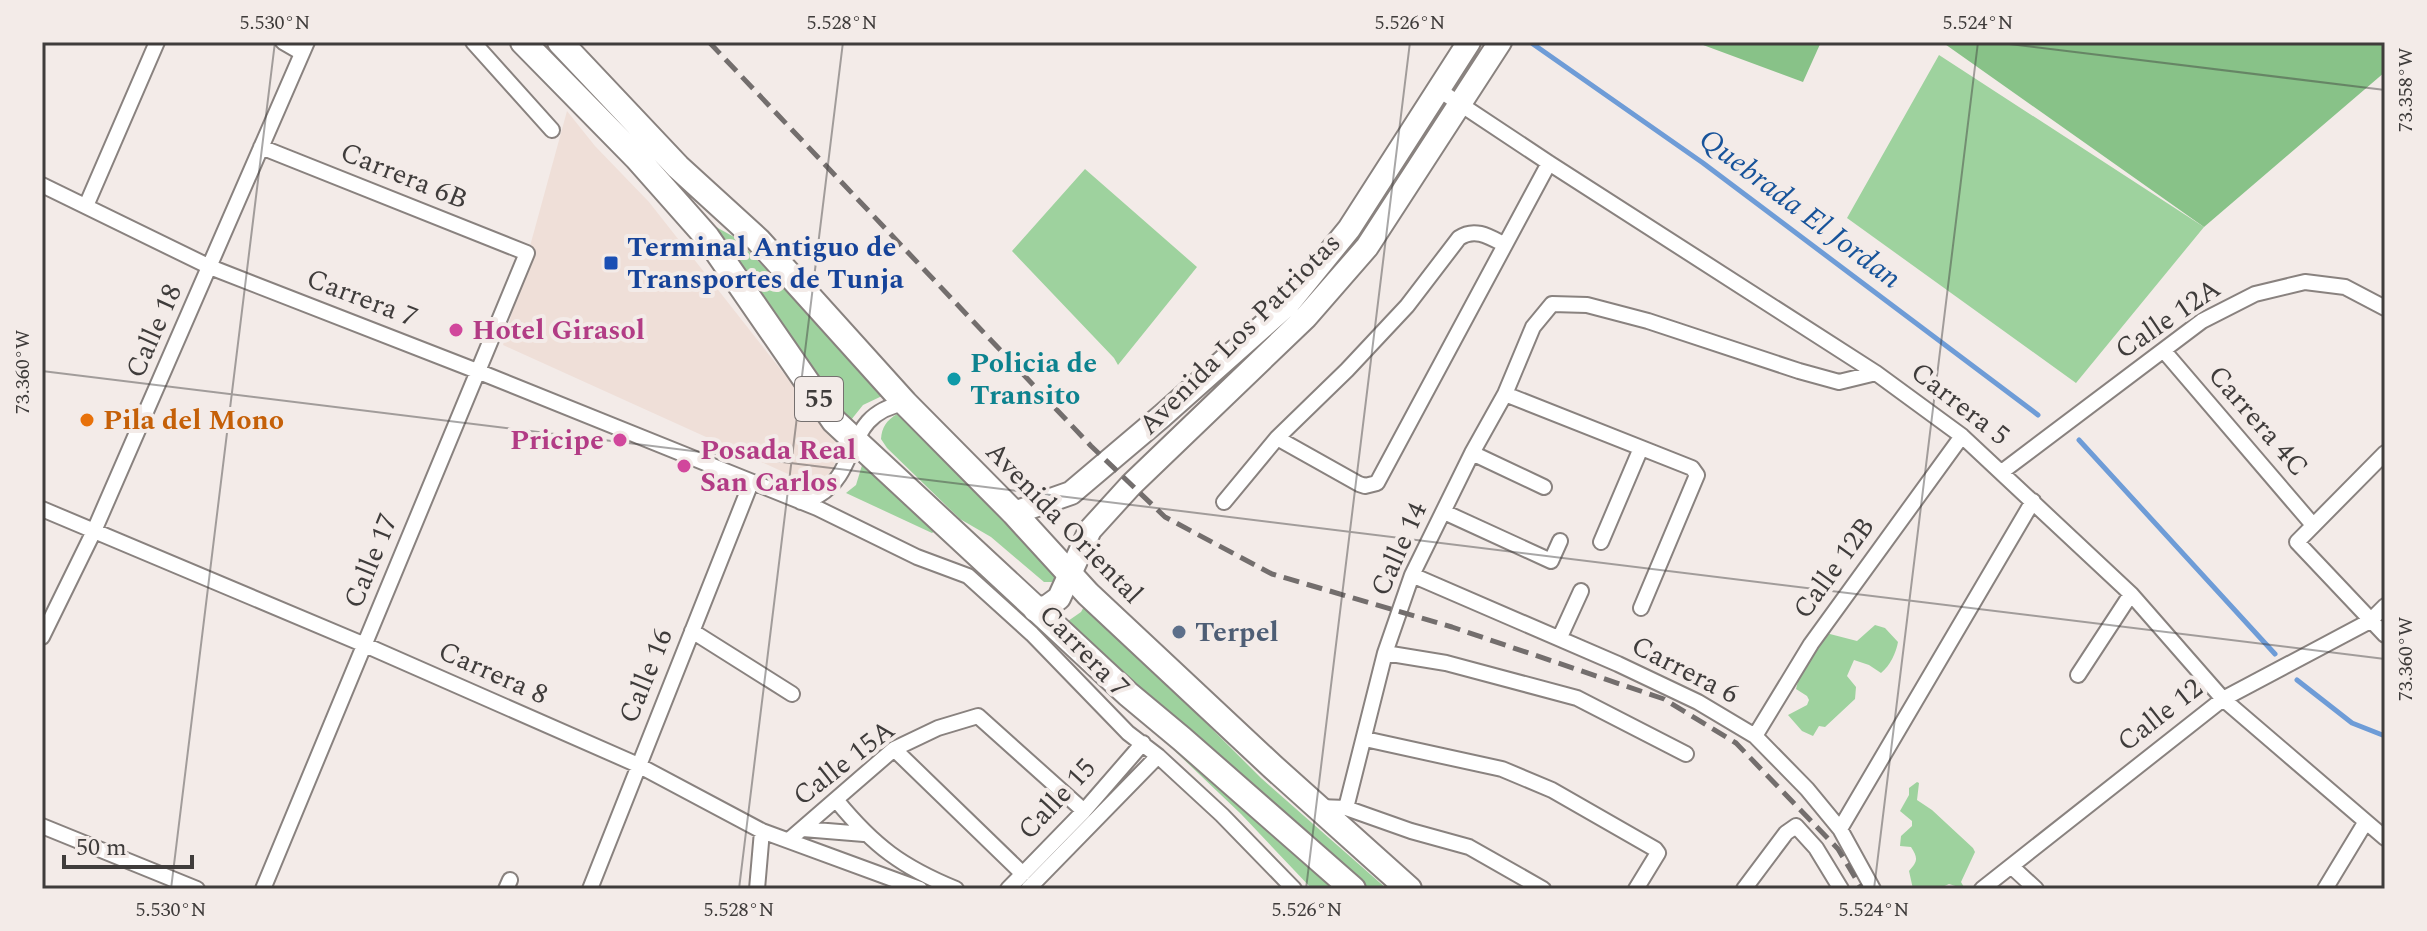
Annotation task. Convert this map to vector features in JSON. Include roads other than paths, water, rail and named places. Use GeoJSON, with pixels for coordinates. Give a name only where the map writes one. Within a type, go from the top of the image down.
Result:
{"type":"FeatureCollection","features":[{"type":"Feature","properties":{"kind":"main road","name":"55"},"geometry":{"type":"LineString","coordinates":[[523,42],[707,237],[834,421],[1128,694],[1353,889]]}},
{"type":"Feature","properties":{"kind":"main road","name":"Avenida Oriental"},"geometry":{"type":"LineString","coordinates":[[560,42],[678,167],[758,240],[905,403],[1014,513],[1099,605],[1409,889]]}},
{"type":"Feature","properties":{"kind":"main road","name":"Avenida Los Patriotas"},"geometry":{"type":"LineString","coordinates":[[1014,513],[1071,493],[1288,304],[1349,229],[1469,42]]}},
{"type":"Feature","properties":{"kind":"main road","name":"Avenida Los Patriotas"},"geometry":{"type":"LineString","coordinates":[[1035,610],[1059,598],[1090,530],[1131,485],[1306,317],[1367,247],[1500,42]]}},
{"type":"Feature","properties":{"kind":"main road"},"geometry":{"type":"LineString","coordinates":[[659,183],[678,167]]}},
{"type":"Feature","properties":{"kind":"street"},"geometry":{"type":"LineString","coordinates":[[86,206],[157,42]]}},
{"type":"Feature","properties":{"kind":"street"},"geometry":{"type":"LineString","coordinates":[[283,42],[305,47]]}},
{"type":"Feature","properties":{"kind":"street"},"geometry":{"type":"LineString","coordinates":[[473,42],[552,130]]}},
{"type":"Feature","properties":{"kind":"street","name":"Calle 18"},"geometry":{"type":"LineString","coordinates":[[42,637],[94,531],[305,47]]}},
{"type":"Feature","properties":{"kind":"street","name":"Carrera 5"},"geometry":{"type":"LineString","coordinates":[[1439,90],[1876,373],[1962,436],[2003,471],[2131,594],[2223,699],[2385,838]]}},
{"type":"Feature","properties":{"kind":"street","name":"Carrera 6B"},"geometry":{"type":"LineString","coordinates":[[261,147],[527,253]]}},
{"type":"Feature","properties":{"kind":"street"},"geometry":{"type":"LineString","coordinates":[[1277,438],[1359,484],[1377,483],[1549,163]]}},
{"type":"Feature","properties":{"kind":"street","name":"Carrera 7"},"geometry":{"type":"LineString","coordinates":[[42,185],[210,267],[801,502],[917,557],[968,576],[1004,607],[1128,733],[1222,815],[1294,889]]}},
{"type":"Feature","properties":{"kind":"street"},"geometry":{"type":"LineString","coordinates":[[1224,502],[1277,438],[1407,306],[1459,238],[1466,233],[1476,233],[1505,245]]}},
{"type":"Feature","properties":{"kind":"street","name":"Calle 17"},"geometry":{"type":"LineString","coordinates":[[263,889],[527,253]]}},
{"type":"Feature","properties":{"kind":"street","name":"Calle 12A"},"geometry":{"type":"LineString","coordinates":[[2003,471],[2202,321],[2255,294],[2305,282],[2345,287],[2385,308]]}},
{"type":"Feature","properties":{"kind":"street","name":"Calle 14"},"geometry":{"type":"LineString","coordinates":[[1346,808],[1385,653],[1412,575],[1505,394],[1533,327],[1552,304],[1587,305],[1648,321],[1839,382],[1876,373]]}},
{"type":"Feature","properties":{"kind":"street","name":"Carrera 4C"},"geometry":{"type":"LineString","coordinates":[[2164,351],[2313,525]]}},
{"type":"Feature","properties":{"kind":"street"},"geometry":{"type":"LineString","coordinates":[[1505,394],[1692,468],[1697,475],[1641,608]]}},
{"type":"Feature","properties":{"kind":"street"},"geometry":{"type":"LineString","coordinates":[[801,502],[820,495],[836,478],[863,427],[874,414],[888,406],[905,403]]}},
{"type":"Feature","properties":{"kind":"street","name":"Calle 12B"},"geometry":{"type":"LineString","coordinates":[[1755,736],[1811,644],[1962,436]]}},
{"type":"Feature","properties":{"kind":"street"},"geometry":{"type":"LineString","coordinates":[[1601,542],[1641,448]]}},
{"type":"Feature","properties":{"kind":"street"},"geometry":{"type":"LineString","coordinates":[[1472,453],[1544,487]]}},
{"type":"Feature","properties":{"kind":"street"},"geometry":{"type":"LineString","coordinates":[[2385,453],[2297,542],[2385,635]]}},
{"type":"Feature","properties":{"kind":"street","name":"Calle 16"},"geometry":{"type":"LineString","coordinates":[[590,889],[751,483]]}},
{"type":"Feature","properties":{"kind":"street"},"geometry":{"type":"LineString","coordinates":[[1840,829],[2033,501]]}},
{"type":"Feature","properties":{"kind":"street","name":"Carrera 8"},"geometry":{"type":"LineString","coordinates":[[42,509],[365,645],[638,765],[762,831],[920,889]]}},
{"type":"Feature","properties":{"kind":"street"},"geometry":{"type":"LineString","coordinates":[[1444,512],[1551,561],[1560,541]]}},
{"type":"Feature","properties":{"kind":"street","name":"Carrera 6"},"geometry":{"type":"LineString","coordinates":[[1412,575],[1560,637],[1698,702],[1755,736],[1807,789],[1840,829],[1873,889]]}},
{"type":"Feature","properties":{"kind":"street"},"geometry":{"type":"LineString","coordinates":[[1560,637],[1581,591]]}},
{"type":"Feature","properties":{"kind":"street"},"geometry":{"type":"LineString","coordinates":[[2078,675],[2131,594]]}},
{"type":"Feature","properties":{"kind":"street","name":"Calle 12"},"geometry":{"type":"LineString","coordinates":[[1982,889],[2223,699],[2370,621],[2385,606]]}},
{"type":"Feature","properties":{"kind":"street"},"geometry":{"type":"LineString","coordinates":[[1004,607],[1035,610]]}},
{"type":"Feature","properties":{"kind":"street"},"geometry":{"type":"LineString","coordinates":[[692,631],[792,694]]}},
{"type":"Feature","properties":{"kind":"street"},"geometry":{"type":"LineString","coordinates":[[1385,653],[1446,663],[1577,698],[1686,754]]}},
{"type":"Feature","properties":{"kind":"street","name":"Calle 15A"},"geometry":{"type":"LineString","coordinates":[[789,840],[894,749],[938,728],[978,716],[1084,811]]}},
{"type":"Feature","properties":{"kind":"street"},"geometry":{"type":"LineString","coordinates":[[1365,739],[1502,769],[1552,790],[1655,849],[1658,853],[1655,861],[1636,889]]}},
{"type":"Feature","properties":{"kind":"street","name":"Calle 15"},"geometry":{"type":"LineString","coordinates":[[1008,889],[1084,811],[1143,743]]}},
{"type":"Feature","properties":{"kind":"street"},"geometry":{"type":"LineString","coordinates":[[894,749],[1023,874]]}},
{"type":"Feature","properties":{"kind":"street","name":"Calle 15"},"geometry":{"type":"LineString","coordinates":[[1028,889],[1158,756]]}},
{"type":"Feature","properties":{"kind":"street"},"geometry":{"type":"LineString","coordinates":[[837,801],[864,834],[915,872],[956,889]]}},
{"type":"Feature","properties":{"kind":"street"},"geometry":{"type":"LineString","coordinates":[[1319,807],[1346,808],[1469,847],[1543,889]]}},
{"type":"Feature","properties":{"kind":"street"},"geometry":{"type":"LineString","coordinates":[[2325,889],[2365,823]]}},
{"type":"Feature","properties":{"kind":"street"},"geometry":{"type":"LineString","coordinates":[[42,826],[197,889]]}},
{"type":"Feature","properties":{"kind":"street"},"geometry":{"type":"LineString","coordinates":[[1744,889],[1786,833],[1796,826],[1816,848],[1841,889]]}},
{"type":"Feature","properties":{"kind":"street"},"geometry":{"type":"LineString","coordinates":[[803,829],[864,834]]}},
{"type":"Feature","properties":{"kind":"street"},"geometry":{"type":"LineString","coordinates":[[757,889],[762,831]]}},
{"type":"Feature","properties":{"kind":"street"},"geometry":{"type":"LineString","coordinates":[[2011,866],[2036,889]]}},
{"type":"Feature","properties":{"kind":"waterway","name":"Quebrada El Jordan"},"geometry":{"type":"LineString","coordinates":[[1533,44],[1703,163],[2038,415]]}},
{"type":"Feature","properties":{"kind":"waterway","name":"Quebrada El Jordan"},"geometry":{"type":"LineString","coordinates":[[2079,440],[2275,654]]}},
{"type":"Feature","properties":{"kind":"waterway","name":"Quebrada El Jordan"},"geometry":{"type":"LineString","coordinates":[[2297,680],[2352,723],[2385,736]]}},
{"type":"Feature","properties":{"kind":"railway"},"geometry":{"type":"LineString","coordinates":[[709,42],[1091,446],[1165,517],[1272,574],[1452,627],[1664,699],[1736,743],[1838,849],[1862,889]]}},
{"type":"Feature","properties":{"kind":"place","name":"Terminal Antiguo de Transportes de Tunja"},"geometry":{"type":"Point","coordinates":[611,263]}},
{"type":"Feature","properties":{"kind":"place","name":"Hotel Girasol"},"geometry":{"type":"Point","coordinates":[456,330]}},
{"type":"Feature","properties":{"kind":"place","name":"Policia de Transito"},"geometry":{"type":"Point","coordinates":[954,379]}},
{"type":"Feature","properties":{"kind":"place","name":"Pila del Mono"},"geometry":{"type":"Point","coordinates":[87,420]}},
{"type":"Feature","properties":{"kind":"place","name":"Pricipe"},"geometry":{"type":"Point","coordinates":[620,440]}},
{"type":"Feature","properties":{"kind":"place","name":"Posada Real San Carlos"},"geometry":{"type":"Point","coordinates":[684,466]}},
{"type":"Feature","properties":{"kind":"place","name":"Terpel"},"geometry":{"type":"Point","coordinates":[1179,632]}}]}
